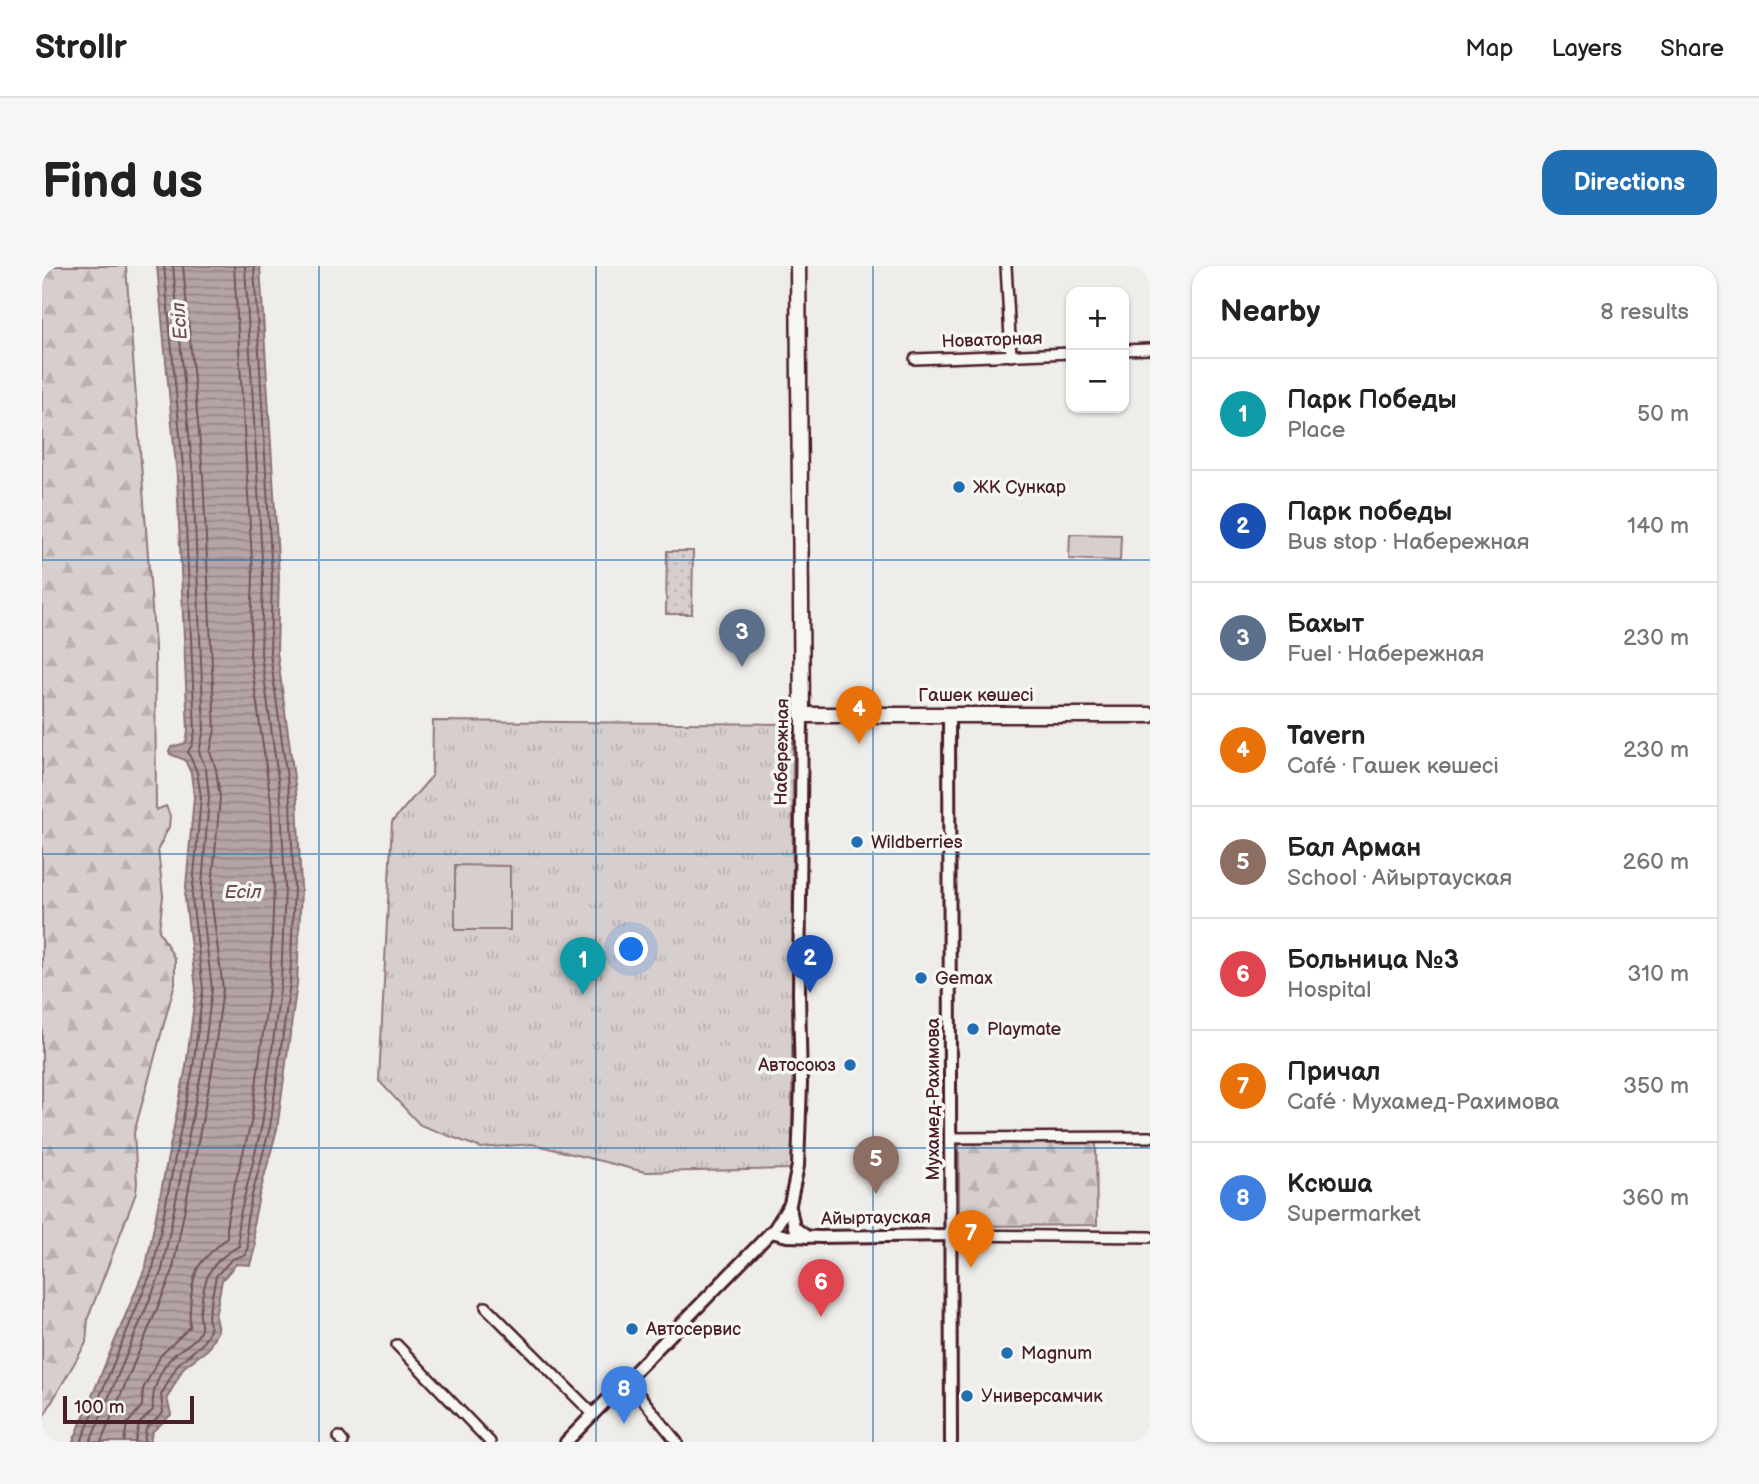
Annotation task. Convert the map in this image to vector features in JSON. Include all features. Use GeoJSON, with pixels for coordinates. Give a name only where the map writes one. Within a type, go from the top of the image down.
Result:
{"type":"FeatureCollection","features":[{"type":"Feature","properties":{"kind":"main road","name":"Набережная"},"geometry":{"type":"LineString","coordinates":[[799,266],[802,715]]}},
{"type":"Feature","properties":{"kind":"main road","name":"Гашек көшесі"},"geometry":{"type":"LineString","coordinates":[[802,715],[1150,715]]}},
{"type":"Feature","properties":{"kind":"street"},"geometry":{"type":"LineString","coordinates":[[1006,266],[1010,356]]}},
{"type":"Feature","properties":{"kind":"street"},"geometry":{"type":"LineString","coordinates":[[1129,350],[1150,349]]}},
{"type":"Feature","properties":{"kind":"street","name":"Новаторная"},"geometry":{"type":"LineString","coordinates":[[915,359],[1066,353]]}},
{"type":"Feature","properties":{"kind":"street","name":"Набережная"},"geometry":{"type":"LineString","coordinates":[[566,1442],[771,1232],[782,1220],[790,1204],[796,1180],[801,1084],[799,994],[802,715]]}},
{"type":"Feature","properties":{"kind":"street","name":"Мухамед-Рахимова"},"geometry":{"type":"LineString","coordinates":[[950,715],[951,1442]]}},
{"type":"Feature","properties":{"kind":"street"},"geometry":{"type":"LineString","coordinates":[[950,1138],[1150,1137]]}},
{"type":"Feature","properties":{"kind":"street"},"geometry":{"type":"LineString","coordinates":[[790,1204],[792,1222],[797,1231],[807,1237]]}},
{"type":"Feature","properties":{"kind":"street","name":"Айыртауская"},"geometry":{"type":"LineString","coordinates":[[771,1232],[787,1237],[1150,1237]]}},
{"type":"Feature","properties":{"kind":"street"},"geometry":{"type":"LineString","coordinates":[[486,1307],[593,1414]]}},
{"type":"Feature","properties":{"kind":"street"},"geometry":{"type":"LineString","coordinates":[[397,1345],[490,1442]]}},
{"type":"Feature","properties":{"kind":"street"},"geometry":{"type":"LineString","coordinates":[[627,1380],[677,1442]]}},
{"type":"Feature","properties":{"kind":"green space"},"geometry":{"type":"Polygon","coordinates":[[[42,266],[126,266],[155,647],[156,810],[166,806],[170,816],[169,827],[158,849],[163,896],[159,931],[175,959],[175,983],[134,1133],[136,1193],[88,1318],[86,1343],[42,1419],[42,266]]]}},
{"type":"Feature","properties":{"kind":"green space"},"geometry":{"type":"Polygon","coordinates":[[[1070,534],[1121,535],[1120,561],[1069,559],[1070,534]]]}},
{"type":"Feature","properties":{"kind":"green space"},"geometry":{"type":"Polygon","coordinates":[[[667,551],[693,551],[692,614],[666,614],[667,551]]]}},
{"type":"Feature","properties":{"kind":"green space"},"geometry":{"type":"Polygon","coordinates":[[[433,721],[793,724],[792,1169],[645,1172],[532,1144],[481,1148],[420,1125],[379,1081],[392,822],[432,776],[433,721]]]}},
{"type":"Feature","properties":{"kind":"green space"},"geometry":{"type":"Polygon","coordinates":[[[455,865],[510,866],[510,930],[455,930],[455,865]]]}},
{"type":"Feature","properties":{"kind":"green space"},"geometry":{"type":"Polygon","coordinates":[[[1096,1142],[1097,1225],[959,1226],[959,1143],[1096,1142]]]}},
{"type":"Feature","properties":{"kind":"water","name":"Есіл"},"geometry":{"type":"Polygon","coordinates":[[[157,266],[260,266],[279,576],[277,652],[297,800],[301,888],[297,983],[277,1129],[253,1225],[255,1247],[250,1265],[236,1264],[222,1280],[215,1317],[218,1330],[208,1349],[184,1367],[167,1398],[171,1415],[152,1432],[150,1442],[73,1442],[146,1266],[186,1067],[196,989],[185,898],[194,797],[191,773],[185,760],[170,754],[169,751],[171,747],[186,743],[188,731],[177,477],[157,266]]]}},
{"type":"Feature","properties":{"kind":"place","name":"ЖК Сункар"},"geometry":{"type":"Point","coordinates":[959,487]}},
{"type":"Feature","properties":{"kind":"place","name":"Бахыт"},"geometry":{"type":"Point","coordinates":[742,667]}},
{"type":"Feature","properties":{"kind":"place","name":"Tavern"},"geometry":{"type":"Point","coordinates":[859,744]}},
{"type":"Feature","properties":{"kind":"place","name":"Wildberries"},"geometry":{"type":"Point","coordinates":[857,842]}},
{"type":"Feature","properties":{"kind":"place","name":"Gemax"},"geometry":{"type":"Point","coordinates":[921,978]}},
{"type":"Feature","properties":{"kind":"place","name":"Парк победы"},"geometry":{"type":"Point","coordinates":[810,993]}},
{"type":"Feature","properties":{"kind":"place","name":"Парк Победы"},"geometry":{"type":"Point","coordinates":[583,995]}},
{"type":"Feature","properties":{"kind":"place","name":"Playmate"},"geometry":{"type":"Point","coordinates":[973,1029]}},
{"type":"Feature","properties":{"kind":"place","name":"Автосоюз"},"geometry":{"type":"Point","coordinates":[850,1065]}},
{"type":"Feature","properties":{"kind":"place","name":"Бал Арман"},"geometry":{"type":"Point","coordinates":[876,1194]}},
{"type":"Feature","properties":{"kind":"place","name":"Причал"},"geometry":{"type":"Point","coordinates":[971,1268]}},
{"type":"Feature","properties":{"kind":"place","name":"Больница №3"},"geometry":{"type":"Point","coordinates":[821,1317]}},
{"type":"Feature","properties":{"kind":"place","name":"Автосервис"},"geometry":{"type":"Point","coordinates":[632,1329]}},
{"type":"Feature","properties":{"kind":"place","name":"Magnum"},"geometry":{"type":"Point","coordinates":[1007,1353]}},
{"type":"Feature","properties":{"kind":"place","name":"Универсамчик"},"geometry":{"type":"Point","coordinates":[967,1396]}},
{"type":"Feature","properties":{"kind":"place","name":"Ксюша"},"geometry":{"type":"Point","coordinates":[624,1424]}}]}
